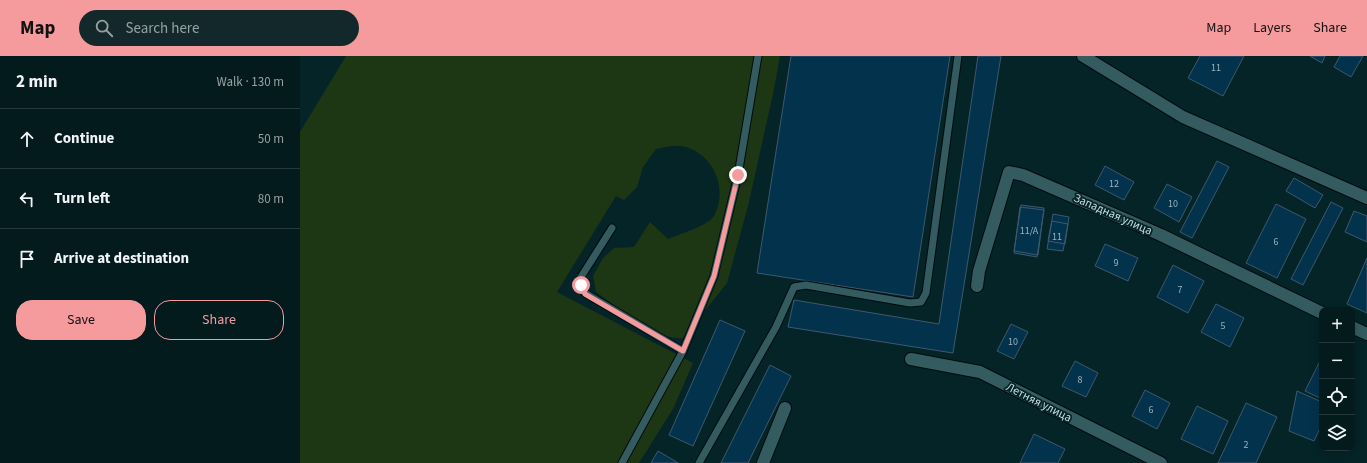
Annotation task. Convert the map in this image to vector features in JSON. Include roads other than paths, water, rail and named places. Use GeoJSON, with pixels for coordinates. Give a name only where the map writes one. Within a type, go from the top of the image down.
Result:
{"type":"FeatureCollection","features":[{"type":"Feature","properties":{"kind":"street"},"geometry":{"type":"LineString","coordinates":[[1084,56],[1183,117],[1367,198]]}},
{"type":"Feature","properties":{"kind":"street","name":"Западная улица"},"geometry":{"type":"LineString","coordinates":[[977,286],[979,271],[1009,172],[1023,175],[1161,235],[1319,312]]}},
{"type":"Feature","properties":{"kind":"street"},"geometry":{"type":"LineString","coordinates":[[1355,328],[1367,334]]}},
{"type":"Feature","properties":{"kind":"street","name":"Летняя улица"},"geometry":{"type":"LineString","coordinates":[[911,359],[980,372],[1161,463]]}},
{"type":"Feature","properties":{"kind":"street"},"geometry":{"type":"LineString","coordinates":[[763,463],[785,408]]}},
{"type":"Feature","properties":{"kind":"lane"},"geometry":{"type":"LineString","coordinates":[[622,463],[683,351],[714,276],[728,220],[758,56]]}},
{"type":"Feature","properties":{"kind":"lane"},"geometry":{"type":"LineString","coordinates":[[699,463],[776,327],[794,287],[806,285],[910,303],[921,302],[926,293],[958,56]]}},
{"type":"Feature","properties":{"kind":"lane"},"geometry":{"type":"LineString","coordinates":[[612,228],[581,276],[581,285],[585,294],[683,351]]}}]}
